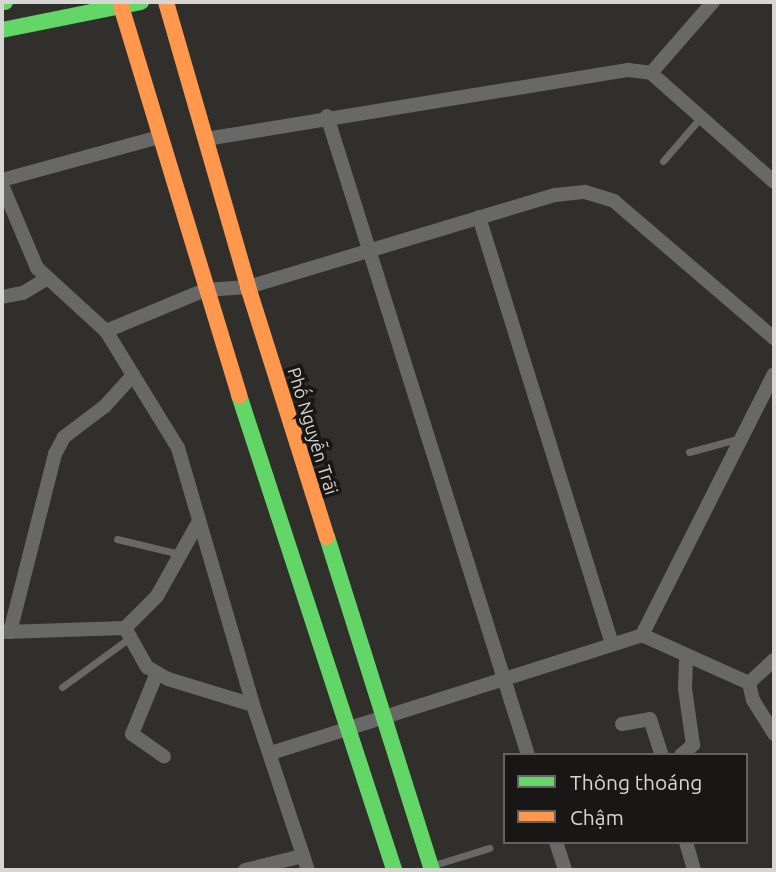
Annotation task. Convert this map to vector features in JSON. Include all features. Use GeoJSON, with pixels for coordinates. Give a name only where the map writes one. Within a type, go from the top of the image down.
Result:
{"type":"FeatureCollection","features":[{"type":"Feature","properties":{"kind":"main road"},"geometry":{"type":"LineString","coordinates":[[2,30],[141,2]]}},
{"type":"Feature","properties":{"kind":"main road","name":"Phố Nguyễn Trãi"},"geometry":{"type":"LineString","coordinates":[[166,2],[248,287],[431,868]]}},
{"type":"Feature","properties":{"kind":"main road"},"geometry":{"type":"LineString","coordinates":[[121,6],[205,290],[394,870]]}},
{"type":"Feature","properties":{"kind":"street"},"geometry":{"type":"LineString","coordinates":[[652,72],[713,2]]}},
{"type":"Feature","properties":{"kind":"street"},"geometry":{"type":"LineString","coordinates":[[206,139],[327,116],[609,71],[652,72],[774,183]]}},
{"type":"Feature","properties":{"kind":"street"},"geometry":{"type":"LineString","coordinates":[[327,116],[527,753]]}},
{"type":"Feature","properties":{"kind":"street"},"geometry":{"type":"LineString","coordinates":[[159,137],[2,182],[32,259],[46,279],[106,331],[178,448],[253,705],[271,752],[305,863],[245,870]]}},
{"type":"Feature","properties":{"kind":"street"},"geometry":{"type":"LineString","coordinates":[[106,331],[205,290],[248,287],[555,195],[601,194],[614,201],[774,338]]}},
{"type":"Feature","properties":{"kind":"street"},"geometry":{"type":"LineString","coordinates":[[479,217],[612,643]]}},
{"type":"Feature","properties":{"kind":"street"},"geometry":{"type":"LineString","coordinates":[[2,298],[23,293],[46,279]]}},
{"type":"Feature","properties":{"kind":"street"},"geometry":{"type":"LineString","coordinates":[[642,635],[774,374]]}},
{"type":"Feature","properties":{"kind":"street"},"geometry":{"type":"LineString","coordinates":[[127,634],[6,632],[59,445],[133,375]]}},
{"type":"Feature","properties":{"kind":"street"},"geometry":{"type":"LineString","coordinates":[[127,634],[157,596],[198,523]]}},
{"type":"Feature","properties":{"kind":"street"},"geometry":{"type":"LineString","coordinates":[[127,634],[147,667],[157,673],[253,705]]}},
{"type":"Feature","properties":{"kind":"street"},"geometry":{"type":"LineString","coordinates":[[271,752],[503,676],[642,635],[749,683]]}},
{"type":"Feature","properties":{"kind":"street"},"geometry":{"type":"LineString","coordinates":[[683,753],[693,745],[685,689],[686,656]]}},
{"type":"Feature","properties":{"kind":"street"},"geometry":{"type":"LineString","coordinates":[[749,683],[774,660]]}},
{"type":"Feature","properties":{"kind":"street"},"geometry":{"type":"LineString","coordinates":[[157,673],[132,734],[164,756]]}},
{"type":"Feature","properties":{"kind":"street"},"geometry":{"type":"LineString","coordinates":[[749,683],[753,700],[774,734]]}},
{"type":"Feature","properties":{"kind":"street"},"geometry":{"type":"LineString","coordinates":[[622,724],[650,719],[661,753]]}},
{"type":"Feature","properties":{"kind":"street"},"geometry":{"type":"LineString","coordinates":[[557,844],[565,870]]}},
{"type":"Feature","properties":{"kind":"street"},"geometry":{"type":"LineString","coordinates":[[687,844],[694,870]]}},
{"type":"Feature","properties":{"kind":"lane"},"geometry":{"type":"LineString","coordinates":[[663,161],[702,117]]}},
{"type":"Feature","properties":{"kind":"lane"},"geometry":{"type":"LineString","coordinates":[[689,452],[741,438]]}},
{"type":"Feature","properties":{"kind":"lane"},"geometry":{"type":"LineString","coordinates":[[117,540],[180,554]]}},
{"type":"Feature","properties":{"kind":"lane"},"geometry":{"type":"LineString","coordinates":[[62,687],[127,634]]}},
{"type":"Feature","properties":{"kind":"lane"},"geometry":{"type":"LineString","coordinates":[[431,868],[489,848]]}},
{"type":"Feature","properties":{"kind":"traffic: fast"},"geometry":{"type":"LineString","coordinates":[[2,30],[141,2]]}},
{"type":"Feature","properties":{"kind":"traffic: fast"},"geometry":{"type":"LineString","coordinates":[[239,395],[394,870]]}},
{"type":"Feature","properties":{"kind":"traffic: fast"},"geometry":{"type":"LineString","coordinates":[[327,537],[432,870]]}},
{"type":"Feature","properties":{"kind":"traffic: slow"},"geometry":{"type":"LineString","coordinates":[[166,2],[248,287],[327,537]]}},
{"type":"Feature","properties":{"kind":"traffic: slow"},"geometry":{"type":"LineString","coordinates":[[121,6],[239,395]]}}]}
